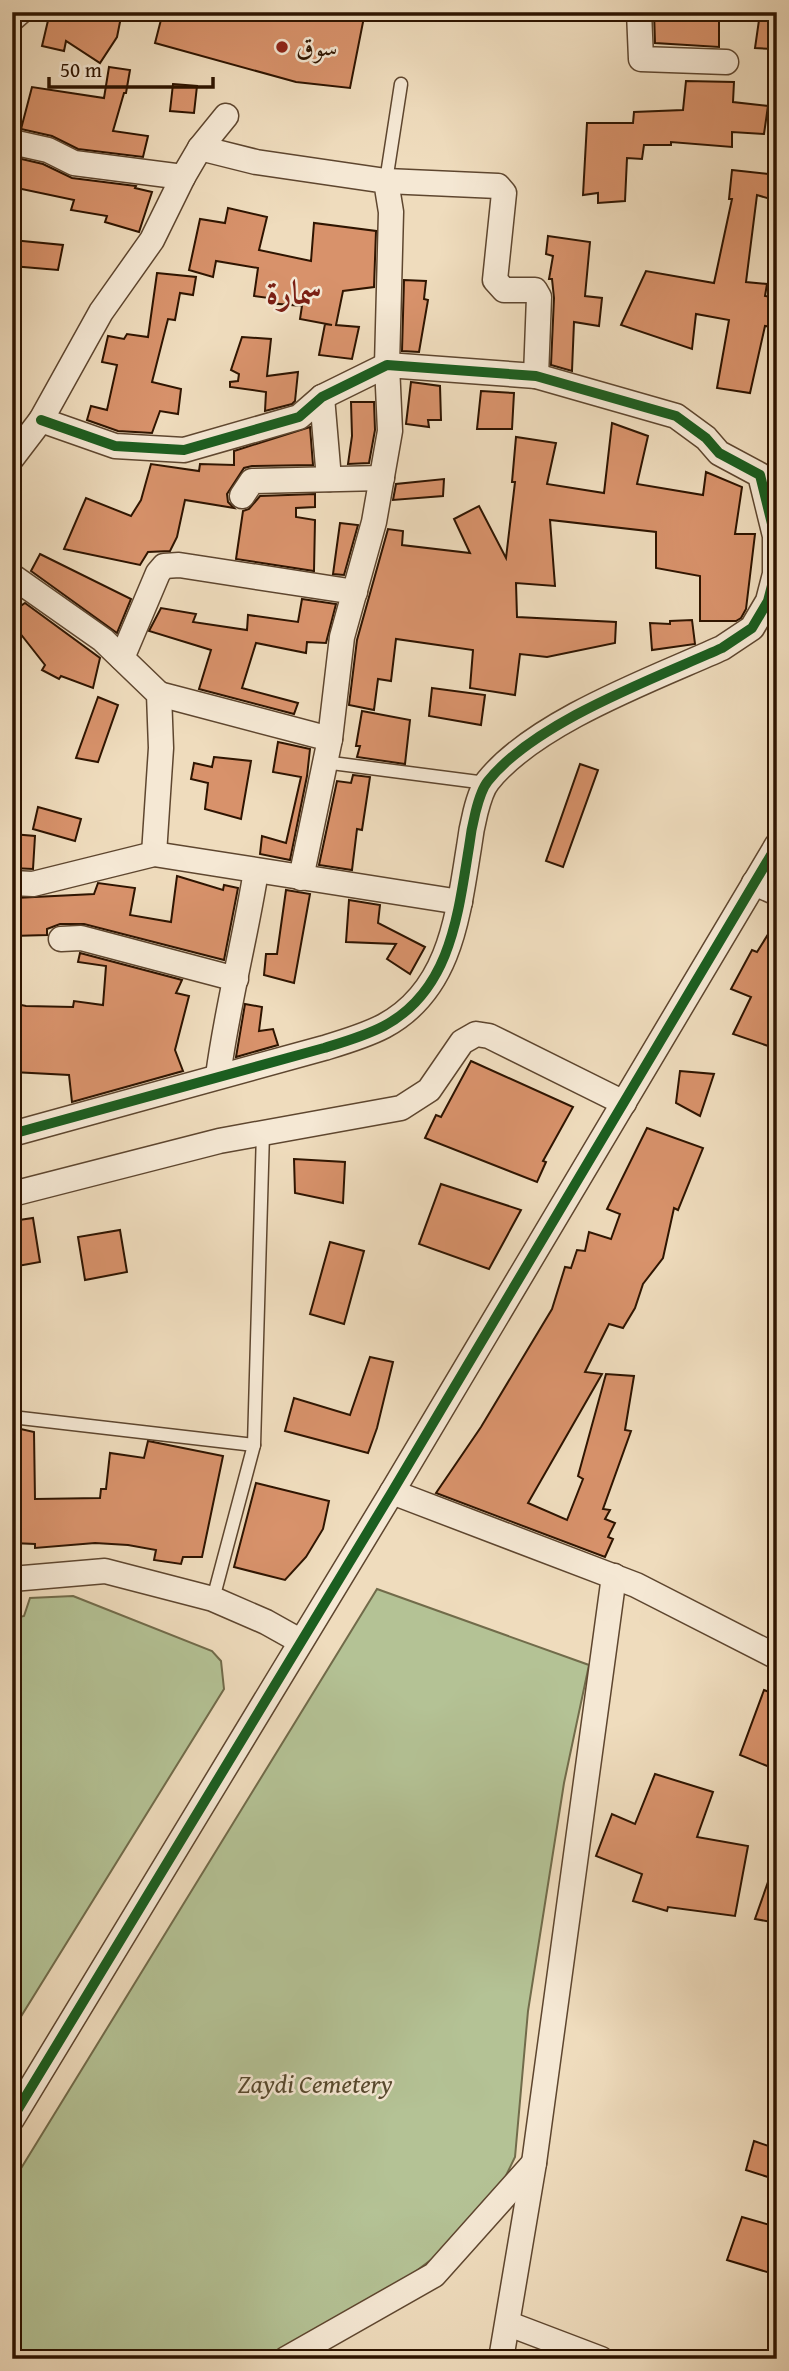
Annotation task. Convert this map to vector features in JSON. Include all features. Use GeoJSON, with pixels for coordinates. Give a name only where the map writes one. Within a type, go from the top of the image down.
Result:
{"type":"FeatureCollection","features":[{"type":"Feature","properties":{"kind":"street"},"geometry":{"type":"LineString","coordinates":[[12,19],[20,12]]}},
{"type":"Feature","properties":{"kind":"street"},"geometry":{"type":"LineString","coordinates":[[639,12],[641,59],[726,62]]}},
{"type":"Feature","properties":{"kind":"street"},"geometry":{"type":"LineString","coordinates":[[12,458],[41,420],[101,312],[152,240],[200,148],[226,116]]}},
{"type":"Feature","properties":{"kind":"street"},"geometry":{"type":"LineString","coordinates":[[12,142],[48,150],[74,163],[183,177]]}},
{"type":"Feature","properties":{"kind":"street"},"geometry":{"type":"LineString","coordinates":[[200,148],[256,162],[386,181],[498,186],[504,193],[495,280],[504,290],[535,290],[539,297],[536,376]]}},
{"type":"Feature","properties":{"kind":"street"},"geometry":{"type":"LineString","coordinates":[[301,878],[327,750],[342,638],[374,522],[390,431],[387,365],[391,212],[386,181]]}},
{"type":"Feature","properties":{"kind":"street"},"geometry":{"type":"LineString","coordinates":[[12,1134],[324,1048],[366,1034],[396,1019],[421,996],[441,969],[453,937],[471,832],[485,783],[508,760],[564,722],[722,648],[743,635],[761,615],[773,588],[775,574],[775,536],[760,475],[719,453],[706,438],[676,416],[536,376],[387,365],[322,397],[299,417],[184,450],[115,446],[41,420]]}},
{"type":"Feature","properties":{"kind":"street"},"geometry":{"type":"LineString","coordinates":[[322,397],[329,479]]}},
{"type":"Feature","properties":{"kind":"street"},"geometry":{"type":"LineString","coordinates":[[242,496],[253,481],[382,478]]}},
{"type":"Feature","properties":{"kind":"street"},"geometry":{"type":"LineString","coordinates":[[122,658],[158,573],[164,566],[179,565],[355,592]]}},
{"type":"Feature","properties":{"kind":"street"},"geometry":{"type":"LineString","coordinates":[[12,576],[103,640],[159,694],[327,750]]}},
{"type":"Feature","properties":{"kind":"street"},"geometry":{"type":"LineString","coordinates":[[154,855],[160,748],[159,694]]}},
{"type":"Feature","properties":{"kind":"street"},"geometry":{"type":"LineString","coordinates":[[12,2119],[392,1492],[777,845]]}},
{"type":"Feature","properties":{"kind":"street"},"geometry":{"type":"LineString","coordinates":[[12,883],[33,884],[154,855],[460,902]]}},
{"type":"Feature","properties":{"kind":"street"},"geometry":{"type":"LineString","coordinates":[[218,1076],[224,1030],[257,871]]}},
{"type":"Feature","properties":{"kind":"street"},"geometry":{"type":"LineString","coordinates":[[754,883],[777,893]]}},
{"type":"Feature","properties":{"kind":"street"},"geometry":{"type":"LineString","coordinates":[[61,939],[81,938],[236,979]]}},
{"type":"Feature","properties":{"kind":"street"},"geometry":{"type":"LineString","coordinates":[[12,1194],[219,1141],[401,1108],[429,1090],[462,1041],[476,1034],[489,1036],[624,1103]]}},
{"type":"Feature","properties":{"kind":"street"},"geometry":{"type":"LineString","coordinates":[[392,1492],[636,1584],[777,1657]]}},
{"type":"Feature","properties":{"kind":"street"},"geometry":{"type":"LineString","coordinates":[[12,1579],[105,1571],[213,1599],[266,1622],[300,1641]]}},
{"type":"Feature","properties":{"kind":"street"},"geometry":{"type":"LineString","coordinates":[[501,2359],[534,2163],[614,1576]]}},
{"type":"Feature","properties":{"kind":"street"},"geometry":{"type":"LineString","coordinates":[[286,2359],[434,2275],[534,2163]]}},
{"type":"Feature","properties":{"kind":"street"},"geometry":{"type":"LineString","coordinates":[[509,2324],[601,2359]]}},
{"type":"Feature","properties":{"kind":"lane"},"geometry":{"type":"LineString","coordinates":[[386,181],[401,84]]}},
{"type":"Feature","properties":{"kind":"lane"},"geometry":{"type":"LineString","coordinates":[[327,750],[485,783]]}},
{"type":"Feature","properties":{"kind":"lane"},"geometry":{"type":"LineString","coordinates":[[213,1599],[254,1445],[263,1132]]}},
{"type":"Feature","properties":{"kind":"lane"},"geometry":{"type":"LineString","coordinates":[[12,1417],[254,1445]]}},
{"type":"Feature","properties":{"kind":"green space","name":"Zaydi Cemetery"},"geometry":{"type":"Polygon","coordinates":[[[377,1589],[589,1665],[564,1783],[528,2011],[515,2157],[501,2186],[440,2253],[390,2291],[272,2359],[12,2359],[12,2183],[377,1589]]]}},
{"type":"Feature","properties":{"kind":"green space"},"geometry":{"type":"Polygon","coordinates":[[[73,1596],[212,1651],[221,1661],[224,1689],[12,2031],[12,1619],[24,1616],[30,1598],[73,1596]]]}},
{"type":"Feature","properties":{"kind":"building"},"geometry":{"type":"Polygon","coordinates":[[[50,12],[122,12],[117,37],[100,63],[66,41],[64,51],[42,46],[50,12]]]}},
{"type":"Feature","properties":{"kind":"building","name":"سوق"},"geometry":{"type":"Polygon","coordinates":[[[163,12],[365,12],[350,88],[296,82],[155,43],[163,12]]]}},
{"type":"Feature","properties":{"kind":"building"},"geometry":{"type":"Polygon","coordinates":[[[654,12],[719,12],[719,47],[655,43],[654,12]]]}},
{"type":"Feature","properties":{"kind":"building"},"geometry":{"type":"Polygon","coordinates":[[[759,20],[777,22],[773,49],[755,48],[759,20]]]}},
{"type":"Feature","properties":{"kind":"building"},"geometry":{"type":"Polygon","coordinates":[[[109,67],[130,70],[126,93],[113,131],[148,136],[143,157],[78,149],[52,136],[21,129],[32,87],[104,98],[109,67]]]}},
{"type":"Feature","properties":{"kind":"building"},"geometry":{"type":"Polygon","coordinates":[[[686,81],[734,82],[733,102],[768,106],[764,134],[732,132],[732,147],[671,142],[671,145],[644,145],[642,159],[627,158],[625,201],[598,203],[598,193],[583,195],[587,123],[633,123],[634,112],[683,110],[686,81]]]}},
{"type":"Feature","properties":{"kind":"building"},"geometry":{"type":"Polygon","coordinates":[[[173,84],[197,86],[194,113],[170,111],[173,84]]]}},
{"type":"Feature","properties":{"kind":"building"},"geometry":{"type":"Polygon","coordinates":[[[13,157],[43,164],[72,178],[136,186],[135,188],[152,192],[139,232],[105,222],[107,216],[71,210],[74,200],[12,187],[13,157]]]}},
{"type":"Feature","properties":{"kind":"building"},"geometry":{"type":"Polygon","coordinates":[[[732,170],[777,175],[777,201],[757,195],[746,282],[767,284],[765,296],[777,298],[777,328],[765,326],[750,393],[717,388],[729,320],[696,314],[692,349],[621,325],[646,271],[714,283],[732,199],[729,199],[732,170]]]}},
{"type":"Feature","properties":{"kind":"building"},"geometry":{"type":"Polygon","coordinates":[[[228,208],[267,217],[259,250],[311,261],[314,223],[376,231],[374,287],[343,291],[336,325],[359,327],[352,359],[319,355],[325,324],[332,325],[300,319],[302,306],[268,303],[269,298],[254,296],[258,268],[216,261],[213,277],[189,270],[200,219],[225,223],[228,208]]]}},
{"type":"Feature","properties":{"kind":"building"},"geometry":{"type":"Polygon","coordinates":[[[548,236],[590,242],[585,296],[602,298],[599,326],[574,322],[572,371],[551,365],[554,298],[552,279],[549,279],[553,256],[546,254],[548,236]]]}},
{"type":"Feature","properties":{"kind":"building"},"geometry":{"type":"Polygon","coordinates":[[[12,240],[63,245],[58,270],[12,266],[12,240]]]}},
{"type":"Feature","properties":{"kind":"building"},"geometry":{"type":"Polygon","coordinates":[[[157,273],[196,277],[193,295],[180,293],[175,320],[168,319],[152,382],[181,389],[178,414],[160,411],[152,433],[118,431],[87,420],[91,406],[107,410],[117,365],[102,362],[108,336],[124,339],[127,334],[148,337],[157,273]]]}},
{"type":"Feature","properties":{"kind":"building"},"geometry":{"type":"Polygon","coordinates":[[[404,280],[426,281],[424,299],[428,300],[419,352],[402,351],[404,280]]]}},
{"type":"Feature","properties":{"kind":"building"},"geometry":{"type":"Polygon","coordinates":[[[242,337],[271,339],[267,376],[298,372],[295,401],[292,404],[265,411],[266,392],[230,387],[230,382],[238,381],[239,374],[231,370],[242,337]]]}},
{"type":"Feature","properties":{"kind":"building"},"geometry":{"type":"Polygon","coordinates":[[[411,382],[440,386],[441,420],[428,420],[429,427],[406,424],[411,382]]]}},
{"type":"Feature","properties":{"kind":"building"},"geometry":{"type":"Polygon","coordinates":[[[481,391],[514,393],[512,429],[477,429],[481,391]]]}},
{"type":"Feature","properties":{"kind":"building"},"geometry":{"type":"Polygon","coordinates":[[[351,402],[374,402],[375,430],[369,463],[348,464],[352,436],[351,402]]]}},
{"type":"Feature","properties":{"kind":"building"},"geometry":{"type":"Polygon","coordinates":[[[612,423],[648,436],[637,484],[703,495],[706,472],[742,487],[735,534],[755,534],[746,609],[741,618],[736,621],[700,621],[700,576],[656,568],[656,532],[550,520],[555,586],[516,583],[517,617],[616,622],[615,643],[547,657],[520,654],[515,695],[470,688],[473,650],[396,639],[391,681],[378,679],[374,710],[349,705],[357,640],[388,529],[403,531],[402,545],[470,553],[454,519],[479,506],[506,558],[515,482],[512,482],[516,437],[556,443],[547,484],[604,493],[612,423]]]}},
{"type":"Feature","properties":{"kind":"building"},"geometry":{"type":"Polygon","coordinates":[[[310,427],[313,465],[244,468],[227,494],[228,502],[234,508],[185,500],[177,537],[170,551],[148,552],[140,565],[64,549],[86,498],[131,516],[141,500],[151,464],[199,471],[200,464],[234,465],[234,451],[310,427]]]}},
{"type":"Feature","properties":{"kind":"building"},"geometry":{"type":"Polygon","coordinates":[[[444,479],[443,496],[393,500],[396,484],[444,479]]]}},
{"type":"Feature","properties":{"kind":"building"},"geometry":{"type":"Polygon","coordinates":[[[315,494],[315,507],[296,508],[296,517],[315,520],[314,571],[236,559],[243,511],[249,509],[260,496],[315,494]]]}},
{"type":"Feature","properties":{"kind":"building"},"geometry":{"type":"Polygon","coordinates":[[[340,523],[358,525],[344,575],[333,574],[340,523]]]}},
{"type":"Feature","properties":{"kind":"building"},"geometry":{"type":"Polygon","coordinates":[[[40,554],[131,599],[117,633],[31,571],[40,554]]]}},
{"type":"Feature","properties":{"kind":"building"},"geometry":{"type":"Polygon","coordinates":[[[302,599],[336,604],[326,643],[307,642],[306,653],[256,643],[242,688],[298,703],[294,714],[199,689],[211,650],[149,631],[161,608],[196,614],[193,622],[247,630],[248,615],[298,622],[302,599]]]}},
{"type":"Feature","properties":{"kind":"building"},"geometry":{"type":"Polygon","coordinates":[[[25,603],[100,658],[93,688],[61,676],[59,679],[42,670],[45,665],[12,623],[12,612],[25,603]]]}},
{"type":"Feature","properties":{"kind":"building"},"geometry":{"type":"Polygon","coordinates":[[[692,620],[695,644],[652,650],[650,623],[670,624],[670,621],[692,620]]]}},
{"type":"Feature","properties":{"kind":"building"},"geometry":{"type":"Polygon","coordinates":[[[432,688],[485,695],[481,725],[429,716],[432,688]]]}},
{"type":"Feature","properties":{"kind":"building"},"geometry":{"type":"Polygon","coordinates":[[[98,697],[118,705],[98,762],[76,758],[98,697]]]}},
{"type":"Feature","properties":{"kind":"building"},"geometry":{"type":"Polygon","coordinates":[[[362,711],[410,720],[405,764],[357,757],[360,746],[356,746],[362,711]]]}},
{"type":"Feature","properties":{"kind":"building"},"geometry":{"type":"Polygon","coordinates":[[[278,742],[310,749],[290,860],[260,854],[262,836],[286,843],[301,777],[273,772],[278,742]]]}},
{"type":"Feature","properties":{"kind":"building"},"geometry":{"type":"Polygon","coordinates":[[[214,757],[251,761],[241,819],[205,809],[208,783],[191,779],[194,763],[212,767],[214,757]]]}},
{"type":"Feature","properties":{"kind":"building"},"geometry":{"type":"Polygon","coordinates":[[[580,764],[598,770],[563,867],[546,861],[580,764]]]}},
{"type":"Feature","properties":{"kind":"building"},"geometry":{"type":"Polygon","coordinates":[[[353,775],[370,777],[362,830],[357,829],[352,870],[319,865],[337,781],[351,783],[353,775]]]}},
{"type":"Feature","properties":{"kind":"building"},"geometry":{"type":"Polygon","coordinates":[[[38,807],[81,819],[75,841],[33,829],[38,807]]]}},
{"type":"Feature","properties":{"kind":"building"},"geometry":{"type":"Polygon","coordinates":[[[12,834],[35,836],[33,869],[12,868],[12,834]]]}},
{"type":"Feature","properties":{"kind":"building"},"geometry":{"type":"Polygon","coordinates":[[[177,876],[223,890],[224,885],[238,888],[224,960],[84,924],[60,924],[47,929],[47,935],[12,936],[15,898],[94,894],[98,883],[135,888],[130,915],[171,922],[177,876]]]}},
{"type":"Feature","properties":{"kind":"building"},"geometry":{"type":"Polygon","coordinates":[[[286,890],[310,894],[294,983],[264,975],[266,954],[277,954],[286,890]]]}},
{"type":"Feature","properties":{"kind":"building"},"geometry":{"type":"Polygon","coordinates":[[[349,900],[380,905],[378,923],[425,947],[410,974],[387,959],[396,944],[346,942],[349,900]]]}},
{"type":"Feature","properties":{"kind":"building"},"geometry":{"type":"Polygon","coordinates":[[[777,920],[777,1049],[733,1034],[751,997],[731,989],[752,950],[757,952],[777,920]]]}},
{"type":"Feature","properties":{"kind":"building"},"geometry":{"type":"Polygon","coordinates":[[[80,953],[182,980],[176,993],[189,996],[175,1050],[183,1071],[72,1102],[69,1075],[13,1072],[15,1036],[12,1035],[12,1003],[73,1007],[74,1001],[103,1005],[106,966],[78,962],[80,953]]]}},
{"type":"Feature","properties":{"kind":"building"},"geometry":{"type":"Polygon","coordinates":[[[245,1004],[262,1007],[259,1031],[273,1029],[278,1045],[236,1057],[245,1004]]]}},
{"type":"Feature","properties":{"kind":"building"},"geometry":{"type":"Polygon","coordinates":[[[471,1061],[573,1107],[543,1161],[546,1162],[537,1182],[425,1138],[436,1115],[441,1117],[471,1061]]]}},
{"type":"Feature","properties":{"kind":"building"},"geometry":{"type":"Polygon","coordinates":[[[680,1071],[714,1074],[700,1116],[676,1103],[680,1071]]]}},
{"type":"Feature","properties":{"kind":"building"},"geometry":{"type":"Polygon","coordinates":[[[647,1128],[703,1148],[678,1210],[674,1208],[663,1258],[643,1284],[635,1308],[623,1328],[609,1324],[585,1372],[602,1374],[528,1503],[567,1520],[583,1479],[578,1476],[606,1374],[634,1376],[625,1430],[631,1431],[603,1509],[610,1510],[605,1519],[615,1523],[608,1537],[613,1539],[605,1557],[436,1493],[481,1427],[552,1309],[565,1267],[571,1268],[577,1250],[585,1251],[589,1232],[611,1239],[620,1214],[607,1209],[647,1128]]]}},
{"type":"Feature","properties":{"kind":"building"},"geometry":{"type":"Polygon","coordinates":[[[294,1159],[345,1162],[343,1203],[295,1193],[294,1159]]]}},
{"type":"Feature","properties":{"kind":"building"},"geometry":{"type":"Polygon","coordinates":[[[441,1184],[521,1210],[489,1269],[419,1244],[441,1184]]]}},
{"type":"Feature","properties":{"kind":"building"},"geometry":{"type":"Polygon","coordinates":[[[33,1218],[40,1262],[12,1267],[12,1221],[33,1218]]]}},
{"type":"Feature","properties":{"kind":"building"},"geometry":{"type":"Polygon","coordinates":[[[120,1230],[127,1272],[85,1280],[78,1237],[120,1230]]]}},
{"type":"Feature","properties":{"kind":"building"},"geometry":{"type":"Polygon","coordinates":[[[330,1242],[364,1251],[344,1324],[310,1314],[330,1242]]]}},
{"type":"Feature","properties":{"kind":"building"},"geometry":{"type":"Polygon","coordinates":[[[370,1357],[393,1362],[368,1453],[285,1431],[294,1398],[350,1415],[370,1357]]]}},
{"type":"Feature","properties":{"kind":"building"},"geometry":{"type":"Polygon","coordinates":[[[12,1427],[34,1432],[35,1499],[100,1498],[101,1489],[106,1489],[110,1453],[144,1458],[148,1441],[223,1456],[202,1557],[183,1557],[181,1564],[154,1560],[156,1550],[128,1545],[95,1543],[35,1548],[35,1544],[12,1543],[12,1427]]]}},
{"type":"Feature","properties":{"kind":"building"},"geometry":{"type":"Polygon","coordinates":[[[256,1483],[329,1501],[323,1529],[306,1557],[285,1580],[234,1567],[256,1483]]]}},
{"type":"Feature","properties":{"kind":"building"},"geometry":{"type":"Polygon","coordinates":[[[764,1690],[777,1695],[777,1770],[740,1755],[764,1690]]]}},
{"type":"Feature","properties":{"kind":"building"},"geometry":{"type":"Polygon","coordinates":[[[655,1774],[713,1792],[697,1837],[748,1846],[735,1916],[668,1907],[667,1911],[633,1901],[642,1874],[596,1856],[612,1814],[635,1824],[655,1774]]]}},
{"type":"Feature","properties":{"kind":"building"},"geometry":{"type":"Polygon","coordinates":[[[774,1865],[777,1866],[777,1923],[755,1919],[774,1865]]]}},
{"type":"Feature","properties":{"kind":"building"},"geometry":{"type":"Polygon","coordinates":[[[754,2141],[777,2149],[777,2180],[746,2170],[754,2141]]]}},
{"type":"Feature","properties":{"kind":"building"},"geometry":{"type":"Polygon","coordinates":[[[742,2217],[777,2227],[777,2275],[727,2260],[742,2217]]]}},
{"type":"Feature","properties":{"kind":"cycle path"},"geometry":{"type":"LineString","coordinates":[[12,1134],[362,1036],[377,1030],[406,1011],[424,992],[448,948],[461,898],[471,831],[481,794],[488,781],[509,760],[565,721],[630,688],[722,648],[752,628],[768,601],[775,574],[775,536],[760,475],[719,453],[706,438],[676,416],[536,376],[387,365],[322,397],[299,417],[184,450],[115,446],[41,420]]}},
{"type":"Feature","properties":{"kind":"cycle path"},"geometry":{"type":"LineString","coordinates":[[12,2119],[392,1492],[777,845]]}},
{"type":"Feature","properties":{"kind":"place","name":"سوق"},"geometry":{"type":"Point","coordinates":[282,47]}},
{"type":"Feature","properties":{"kind":"district","name":"سمارة"},"geometry":{"type":"Point","coordinates":[294,292]}}]}
